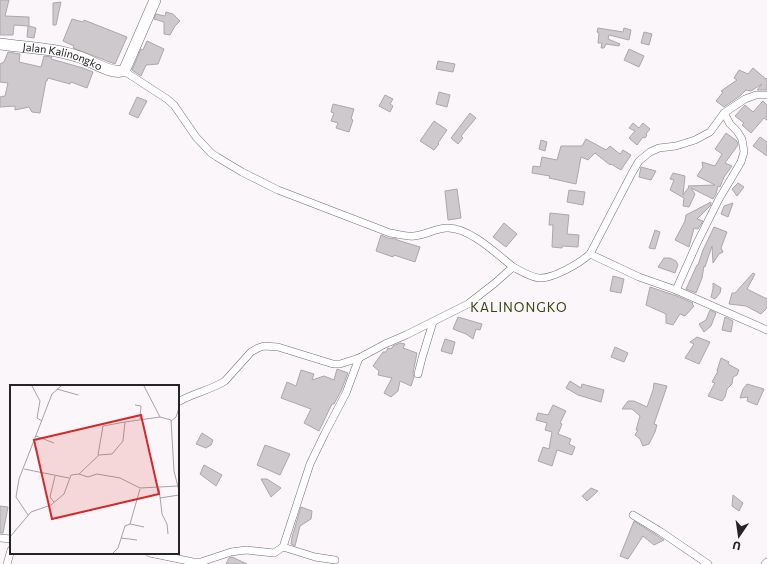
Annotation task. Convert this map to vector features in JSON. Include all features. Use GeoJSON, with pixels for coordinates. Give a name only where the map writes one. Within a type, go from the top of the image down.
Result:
{"type":"FeatureCollection","features":[{"type":"Feature","properties":{"kind":"street"},"geometry":{"type":"LineString","coordinates":[[155,0],[124,71],[174,104],[196,137],[216,157],[278,190],[390,232],[414,236],[441,229],[457,228],[475,237],[513,267],[538,278],[551,276],[572,267],[590,254],[639,161],[654,149],[676,146],[704,136],[710,132],[724,113],[745,99],[756,95],[767,95]]}},
{"type":"Feature","properties":{"kind":"street","name":"Jalan Kalinongko"},"geometry":{"type":"LineString","coordinates":[[0,44],[68,54],[115,71],[124,71]]}},
{"type":"Feature","properties":{"kind":"street"},"geometry":{"type":"LineString","coordinates":[[676,290],[697,244],[741,162],[744,152],[742,139],[730,124],[724,113]]}},
{"type":"Feature","properties":{"kind":"street"},"geometry":{"type":"LineString","coordinates":[[590,254],[639,277],[676,290],[767,330]]}},
{"type":"Feature","properties":{"kind":"street"},"geometry":{"type":"LineString","coordinates":[[179,402],[221,384],[251,352],[261,347],[278,347],[333,364],[340,364],[359,358],[468,304],[513,267]]}},
{"type":"Feature","properties":{"kind":"street"},"geometry":{"type":"LineString","coordinates":[[418,374],[433,322]]}},
{"type":"Feature","properties":{"kind":"street"},"geometry":{"type":"LineString","coordinates":[[155,554],[193,562],[201,562],[231,552],[246,550],[274,554],[283,547],[310,464],[346,394],[359,358]]}},
{"type":"Feature","properties":{"kind":"street"},"geometry":{"type":"LineString","coordinates":[[633,515],[708,564]]}},
{"type":"Feature","properties":{"kind":"street"},"geometry":{"type":"LineString","coordinates":[[0,538],[10,539]]}},
{"type":"Feature","properties":{"kind":"street"},"geometry":{"type":"LineString","coordinates":[[283,547],[315,557],[334,560]]}},
{"type":"Feature","properties":{"kind":"street"},"geometry":{"type":"LineString","coordinates":[[7,564],[10,554]]}},
{"type":"Feature","properties":{"kind":"building"},"geometry":{"type":"Polygon","coordinates":[[[0,0],[9,0],[5,16],[29,17],[29,26],[36,28],[34,38],[27,37],[28,26],[14,25],[13,35],[0,35],[0,0]]]}},
{"type":"Feature","properties":{"kind":"building"},"geometry":{"type":"Polygon","coordinates":[[[61,2],[56,25],[53,25],[53,3],[61,2]]]}},
{"type":"Feature","properties":{"kind":"building"},"geometry":{"type":"Polygon","coordinates":[[[166,12],[173,14],[180,21],[170,35],[164,34],[164,22],[154,19],[156,14],[165,16],[166,12]]]}},
{"type":"Feature","properties":{"kind":"building"},"geometry":{"type":"Polygon","coordinates":[[[72,19],[83,22],[84,20],[127,37],[115,64],[73,48],[74,46],[63,41],[72,19]]]}},
{"type":"Feature","properties":{"kind":"building"},"geometry":{"type":"Polygon","coordinates":[[[598,28],[623,32],[624,28],[631,30],[629,40],[609,35],[608,39],[620,44],[619,46],[606,44],[604,48],[601,48],[602,43],[598,43],[598,28]]]}},
{"type":"Feature","properties":{"kind":"building"},"geometry":{"type":"Polygon","coordinates":[[[644,32],[652,34],[649,45],[641,43],[644,32]]]}},
{"type":"Feature","properties":{"kind":"building"},"geometry":{"type":"Polygon","coordinates":[[[147,41],[164,49],[158,64],[146,65],[141,76],[132,70],[141,49],[143,50],[147,41]]]}},
{"type":"Feature","properties":{"kind":"building"},"geometry":{"type":"Polygon","coordinates":[[[629,49],[644,56],[639,67],[624,60],[629,49]]]}},
{"type":"Feature","properties":{"kind":"building"},"geometry":{"type":"Polygon","coordinates":[[[8,52],[20,54],[19,62],[41,67],[44,56],[52,57],[51,59],[93,72],[87,88],[71,82],[70,84],[48,78],[46,81],[40,113],[32,112],[29,107],[15,110],[15,106],[0,107],[0,97],[5,96],[8,83],[0,82],[0,64],[4,62],[8,52]]]}},
{"type":"Feature","properties":{"kind":"building"},"geometry":{"type":"Polygon","coordinates":[[[438,61],[455,64],[453,72],[436,69],[438,61]]]}},
{"type":"Feature","properties":{"kind":"building"},"geometry":{"type":"Polygon","coordinates":[[[753,68],[766,79],[767,78],[767,90],[757,90],[762,84],[751,91],[746,90],[724,107],[716,101],[723,92],[721,91],[737,80],[734,78],[739,70],[748,74],[753,68]]]}},
{"type":"Feature","properties":{"kind":"building"},"geometry":{"type":"Polygon","coordinates":[[[439,92],[450,95],[447,107],[436,104],[439,92]]]}},
{"type":"Feature","properties":{"kind":"building"},"geometry":{"type":"Polygon","coordinates":[[[385,95],[393,99],[390,104],[393,106],[390,112],[379,106],[385,95]]]}},
{"type":"Feature","properties":{"kind":"building"},"geometry":{"type":"Polygon","coordinates":[[[137,97],[147,101],[138,118],[129,114],[137,97]]]}},
{"type":"Feature","properties":{"kind":"building"},"geometry":{"type":"Polygon","coordinates":[[[763,101],[767,105],[767,120],[764,118],[751,133],[742,125],[744,123],[735,116],[745,105],[753,112],[763,101]]]}},
{"type":"Feature","properties":{"kind":"building"},"geometry":{"type":"Polygon","coordinates":[[[333,104],[354,109],[351,119],[353,120],[349,132],[336,128],[338,123],[331,121],[334,113],[331,112],[333,104]]]}},
{"type":"Feature","properties":{"kind":"building"},"geometry":{"type":"Polygon","coordinates":[[[470,113],[476,118],[461,136],[463,138],[458,144],[451,138],[470,113]]]}},
{"type":"Feature","properties":{"kind":"building"},"geometry":{"type":"Polygon","coordinates":[[[434,121],[447,130],[434,150],[420,141],[434,121]]]}},
{"type":"Feature","properties":{"kind":"building"},"geometry":{"type":"Polygon","coordinates":[[[633,123],[639,128],[643,123],[650,129],[645,138],[643,137],[637,145],[629,138],[635,131],[629,128],[633,123]]]}},
{"type":"Feature","properties":{"kind":"building"},"geometry":{"type":"Polygon","coordinates":[[[726,133],[737,141],[738,145],[725,163],[732,166],[724,177],[720,187],[718,186],[716,194],[713,199],[691,188],[695,194],[689,207],[683,206],[684,198],[670,190],[674,180],[670,179],[673,173],[685,176],[683,195],[689,187],[688,186],[715,185],[697,176],[703,167],[702,162],[715,166],[722,154],[715,149],[726,133]]]}},
{"type":"Feature","properties":{"kind":"building"},"geometry":{"type":"Polygon","coordinates":[[[760,137],[767,142],[767,156],[753,146],[760,137]]]}},
{"type":"Feature","properties":{"kind":"building"},"geometry":{"type":"Polygon","coordinates":[[[586,139],[606,150],[610,146],[620,154],[623,150],[631,155],[621,170],[611,164],[610,165],[595,153],[588,160],[581,157],[576,184],[549,178],[550,176],[532,173],[533,166],[540,167],[542,157],[557,160],[561,146],[582,146],[586,139]]]}},
{"type":"Feature","properties":{"kind":"building"},"geometry":{"type":"Polygon","coordinates":[[[541,140],[547,142],[545,151],[539,149],[541,140]]]}},
{"type":"Feature","properties":{"kind":"building"},"geometry":{"type":"Polygon","coordinates":[[[641,167],[656,171],[651,180],[639,177],[641,167]]]}},
{"type":"Feature","properties":{"kind":"building"},"geometry":{"type":"Polygon","coordinates":[[[738,183],[744,187],[737,196],[732,189],[738,183]]]}},
{"type":"Feature","properties":{"kind":"building"},"geometry":{"type":"Polygon","coordinates":[[[457,189],[461,218],[448,220],[445,191],[457,189]]]}},
{"type":"Feature","properties":{"kind":"building"},"geometry":{"type":"Polygon","coordinates":[[[569,190],[585,192],[583,205],[567,202],[569,190]]]}},
{"type":"Feature","properties":{"kind":"building"},"geometry":{"type":"Polygon","coordinates":[[[711,202],[711,205],[697,219],[703,221],[698,229],[694,228],[689,247],[675,240],[685,221],[686,215],[711,202]]]}},
{"type":"Feature","properties":{"kind":"building"},"geometry":{"type":"Polygon","coordinates":[[[733,203],[728,217],[721,214],[724,206],[733,203]]]}},
{"type":"Feature","properties":{"kind":"building"},"geometry":{"type":"Polygon","coordinates":[[[550,213],[569,215],[567,234],[579,235],[578,247],[552,247],[553,225],[549,225],[550,213]]]}},
{"type":"Feature","properties":{"kind":"building"},"geometry":{"type":"Polygon","coordinates":[[[504,223],[517,234],[506,247],[493,237],[504,223]]]}},
{"type":"Feature","properties":{"kind":"building"},"geometry":{"type":"Polygon","coordinates":[[[714,227],[727,232],[721,248],[723,252],[719,254],[713,263],[712,246],[696,293],[686,289],[714,227]]]}},
{"type":"Feature","properties":{"kind":"building"},"geometry":{"type":"Polygon","coordinates":[[[655,230],[660,232],[655,249],[649,248],[655,230]]]}},
{"type":"Feature","properties":{"kind":"building"},"geometry":{"type":"Polygon","coordinates":[[[381,235],[420,247],[415,262],[376,251],[381,235]]]}},
{"type":"Feature","properties":{"kind":"building"},"geometry":{"type":"Polygon","coordinates":[[[664,258],[670,258],[676,261],[678,265],[675,273],[658,267],[664,258]]]}},
{"type":"Feature","properties":{"kind":"building"},"geometry":{"type":"Polygon","coordinates":[[[753,273],[755,274],[747,289],[767,299],[767,308],[761,314],[746,306],[729,304],[732,293],[735,293],[753,273]]]}},
{"type":"Feature","properties":{"kind":"building"},"geometry":{"type":"Polygon","coordinates":[[[613,276],[624,279],[621,293],[610,291],[613,276]]]}},
{"type":"Feature","properties":{"kind":"building"},"geometry":{"type":"Polygon","coordinates":[[[713,283],[721,288],[720,293],[715,299],[711,297],[713,283]]]}},
{"type":"Feature","properties":{"kind":"building"},"geometry":{"type":"Polygon","coordinates":[[[650,287],[677,296],[693,303],[692,304],[694,306],[685,316],[680,314],[673,325],[666,323],[666,314],[646,305],[650,287]]]}},
{"type":"Feature","properties":{"kind":"building"},"geometry":{"type":"Polygon","coordinates":[[[710,310],[716,313],[711,326],[704,332],[699,324],[706,320],[710,310]]]}},
{"type":"Feature","properties":{"kind":"building"},"geometry":{"type":"Polygon","coordinates":[[[458,317],[482,324],[480,330],[476,329],[473,339],[466,334],[453,329],[458,317]]]}},
{"type":"Feature","properties":{"kind":"building"},"geometry":{"type":"Polygon","coordinates":[[[725,317],[733,321],[731,332],[722,330],[725,317]]]}},
{"type":"Feature","properties":{"kind":"building"},"geometry":{"type":"Polygon","coordinates":[[[697,337],[710,342],[699,364],[685,358],[694,344],[690,342],[697,337]]]}},
{"type":"Feature","properties":{"kind":"building"},"geometry":{"type":"Polygon","coordinates":[[[445,339],[455,342],[452,354],[441,351],[445,339]]]}},
{"type":"Feature","properties":{"kind":"building"},"geometry":{"type":"Polygon","coordinates":[[[400,343],[405,344],[403,348],[417,353],[413,373],[414,377],[411,386],[400,381],[398,391],[391,397],[384,393],[392,378],[378,375],[379,371],[373,366],[383,352],[386,352],[388,348],[391,349],[393,346],[400,343]]]}},
{"type":"Feature","properties":{"kind":"building"},"geometry":{"type":"Polygon","coordinates":[[[615,347],[628,353],[624,362],[611,357],[615,347]]]}},
{"type":"Feature","properties":{"kind":"building"},"geometry":{"type":"Polygon","coordinates":[[[721,358],[739,370],[737,375],[733,377],[732,384],[727,389],[725,397],[722,401],[708,396],[715,383],[712,382],[718,371],[721,358]]]}},
{"type":"Feature","properties":{"kind":"building"},"geometry":{"type":"Polygon","coordinates":[[[337,369],[348,373],[341,391],[334,404],[332,404],[319,431],[304,423],[311,409],[281,398],[287,382],[296,386],[301,370],[314,374],[312,380],[324,376],[334,380],[337,369]]]}},
{"type":"Feature","properties":{"kind":"building"},"geometry":{"type":"Polygon","coordinates":[[[570,381],[581,388],[582,384],[604,390],[601,402],[578,395],[566,388],[570,381]]]}},
{"type":"Feature","properties":{"kind":"building"},"geometry":{"type":"Polygon","coordinates":[[[654,383],[667,386],[654,424],[657,425],[655,432],[649,444],[643,446],[640,439],[635,435],[638,430],[636,430],[640,416],[632,409],[622,409],[628,401],[634,401],[647,407],[654,383]]]}},
{"type":"Feature","properties":{"kind":"building"},"geometry":{"type":"Polygon","coordinates":[[[747,384],[764,389],[757,405],[747,401],[748,397],[740,398],[743,389],[747,384]]]}},
{"type":"Feature","properties":{"kind":"building"},"geometry":{"type":"Polygon","coordinates":[[[553,405],[566,411],[560,423],[562,424],[558,434],[571,439],[569,444],[575,447],[572,455],[557,450],[552,466],[538,461],[543,447],[549,449],[552,432],[545,430],[547,423],[536,420],[538,413],[548,415],[553,405]]]}},
{"type":"Feature","properties":{"kind":"building"},"geometry":{"type":"Polygon","coordinates":[[[202,433],[213,440],[211,445],[206,448],[196,444],[202,433]]]}},
{"type":"Feature","properties":{"kind":"building"},"geometry":{"type":"Polygon","coordinates":[[[265,445],[290,454],[280,475],[257,465],[265,445]]]}},
{"type":"Feature","properties":{"kind":"building"},"geometry":{"type":"Polygon","coordinates":[[[204,465],[222,475],[216,486],[200,474],[204,465]]]}},
{"type":"Feature","properties":{"kind":"building"},"geometry":{"type":"Polygon","coordinates":[[[261,479],[267,479],[281,488],[271,497],[261,479]]]}},
{"type":"Feature","properties":{"kind":"building"},"geometry":{"type":"Polygon","coordinates":[[[591,488],[598,491],[587,501],[582,496],[591,488]]]}},
{"type":"Feature","properties":{"kind":"building"},"geometry":{"type":"Polygon","coordinates":[[[733,495],[743,503],[739,511],[732,506],[733,495]]]}},
{"type":"Feature","properties":{"kind":"building"},"geometry":{"type":"Polygon","coordinates":[[[0,506],[8,507],[3,533],[0,533],[0,506]]]}},
{"type":"Feature","properties":{"kind":"building"},"geometry":{"type":"Polygon","coordinates":[[[301,507],[312,511],[311,519],[300,526],[295,546],[291,544],[292,537],[301,507]]]}},
{"type":"Feature","properties":{"kind":"building"},"geometry":{"type":"Polygon","coordinates":[[[634,521],[664,540],[654,545],[643,536],[628,559],[620,556],[634,521]]]}},
{"type":"Feature","properties":{"kind":"building"},"geometry":{"type":"Polygon","coordinates":[[[232,557],[247,564],[226,564],[229,558],[232,557]]]}},
{"type":"Feature","properties":{"kind":"district","name":"KALINONGKO"},"geometry":{"type":"Point","coordinates":[519,307]}}]}
